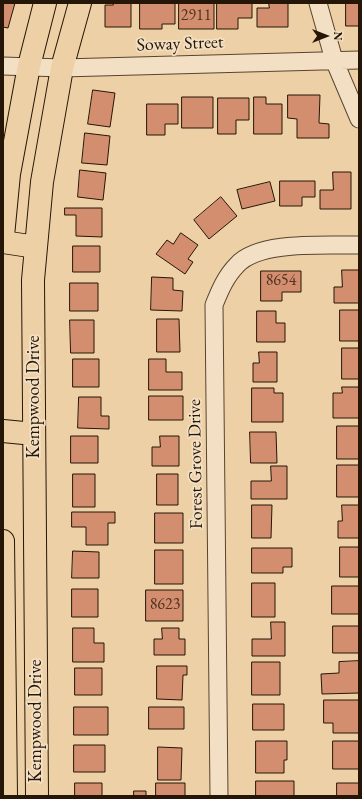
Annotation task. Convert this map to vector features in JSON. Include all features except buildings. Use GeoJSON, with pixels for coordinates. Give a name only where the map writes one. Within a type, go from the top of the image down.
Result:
{"type":"FeatureCollection","features":[{"type":"Feature","properties":{"kind":"main road"},"geometry":{"type":"LineString","coordinates":[[3,236],[9,174],[29,66],[45,3]]}},
{"type":"Feature","properties":{"kind":"main road","name":"Kempwood Drive"},"geometry":{"type":"LineString","coordinates":[[37,796],[33,280],[42,182],[62,68],[80,3]]}},
{"type":"Feature","properties":{"kind":"main road"},"geometry":{"type":"LineString","coordinates":[[3,242],[36,247]]}},
{"type":"Feature","properties":{"kind":"main road"},"geometry":{"type":"LineString","coordinates":[[3,431],[34,434]]}},
{"type":"Feature","properties":{"kind":"main road","name":"Kempwood Drive"},"geometry":{"type":"LineString","coordinates":[[3,541],[6,796]]}},
{"type":"Feature","properties":{"kind":"main road"},"geometry":{"type":"LineString","coordinates":[[4,625],[36,628]]}},
{"type":"Feature","properties":{"kind":"street"},"geometry":{"type":"LineString","coordinates":[[318,3],[334,60],[359,119]]}},
{"type":"Feature","properties":{"kind":"street","name":"Soway Street"},"geometry":{"type":"LineString","coordinates":[[3,66],[62,68],[359,60]]}},
{"type":"Feature","properties":{"kind":"street","name":"Forest Grove Drive"},"geometry":{"type":"LineString","coordinates":[[219,796],[214,305],[223,284],[238,264],[253,254],[282,247],[359,245]]}}]}
